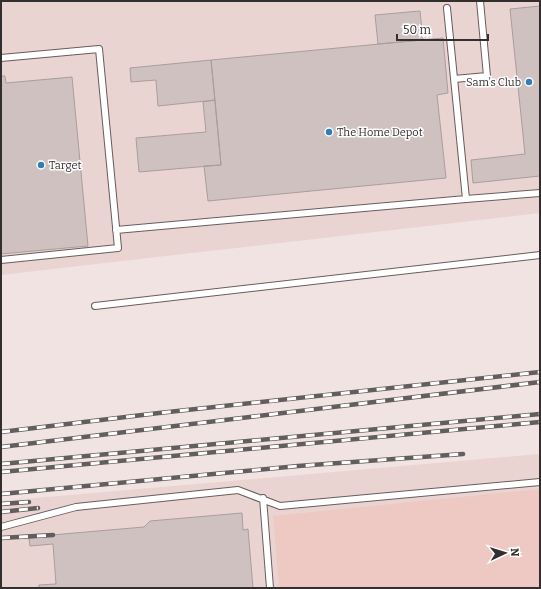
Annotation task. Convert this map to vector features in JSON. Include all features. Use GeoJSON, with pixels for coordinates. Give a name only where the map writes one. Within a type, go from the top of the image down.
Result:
{"type":"FeatureCollection","features":[{"type":"Feature","properties":{"kind":"lane"},"geometry":{"type":"LineString","coordinates":[[454,79],[487,76],[480,1]]}},
{"type":"Feature","properties":{"kind":"lane"},"geometry":{"type":"LineString","coordinates":[[447,8],[466,199]]}},
{"type":"Feature","properties":{"kind":"lane"},"geometry":{"type":"LineString","coordinates":[[1,58],[99,49],[118,248],[1,260]]}},
{"type":"Feature","properties":{"kind":"lane"},"geometry":{"type":"LineString","coordinates":[[116,230],[540,193]]}},
{"type":"Feature","properties":{"kind":"lane"},"geometry":{"type":"LineString","coordinates":[[95,306],[540,255]]}},
{"type":"Feature","properties":{"kind":"lane"},"geometry":{"type":"LineString","coordinates":[[1,527],[76,507],[238,490],[263,498],[280,506],[540,482]]}},
{"type":"Feature","properties":{"kind":"lane"},"geometry":{"type":"LineString","coordinates":[[263,498],[270,588]]}},
{"type":"Feature","properties":{"kind":"shaded area"},"geometry":{"type":"Polygon","coordinates":[[[1,1],[540,1],[540,213],[1,275],[1,1]]]}},
{"type":"Feature","properties":{"kind":"shaded area"},"geometry":{"type":"Polygon","coordinates":[[[540,454],[540,588],[1,588],[1,501],[540,454]]]}},
{"type":"Feature","properties":{"kind":"shaded area"},"geometry":{"type":"Polygon","coordinates":[[[540,489],[540,588],[279,588],[273,516],[540,489]]]}},
{"type":"Feature","properties":{"kind":"building","name":"Sam's Club"},"geometry":{"type":"Polygon","coordinates":[[[540,6],[540,176],[473,183],[471,160],[525,154],[510,9],[540,6]]]}},
{"type":"Feature","properties":{"kind":"building"},"geometry":{"type":"Polygon","coordinates":[[[420,11],[423,40],[378,44],[375,15],[420,11]]]}},
{"type":"Feature","properties":{"kind":"building","name":"The Home Depot"},"geometry":{"type":"Polygon","coordinates":[[[443,38],[448,93],[437,95],[446,178],[208,201],[204,166],[221,165],[211,60],[443,38]]]}},
{"type":"Feature","properties":{"kind":"building"},"geometry":{"type":"Polygon","coordinates":[[[211,60],[215,100],[158,106],[156,80],[131,82],[130,68],[211,60]]]}},
{"type":"Feature","properties":{"kind":"building","name":"Target"},"geometry":{"type":"Polygon","coordinates":[[[1,76],[5,76],[6,83],[72,77],[88,246],[1,254],[1,76]]]}},
{"type":"Feature","properties":{"kind":"building"},"geometry":{"type":"Polygon","coordinates":[[[215,100],[221,165],[139,172],[136,138],[206,132],[203,102],[215,100]]]}},
{"type":"Feature","properties":{"kind":"building"},"geometry":{"type":"Polygon","coordinates":[[[242,513],[243,530],[248,529],[253,588],[39,588],[39,585],[56,584],[53,544],[30,546],[29,539],[40,536],[144,527],[150,521],[242,513]]]}},
{"type":"Feature","properties":{"kind":"railway"},"geometry":{"type":"LineString","coordinates":[[1,432],[159,413],[540,372]]}},
{"type":"Feature","properties":{"kind":"railway"},"geometry":{"type":"LineString","coordinates":[[1,447],[540,382]]}},
{"type":"Feature","properties":{"kind":"railway"},"geometry":{"type":"LineString","coordinates":[[1,464],[540,414]]}},
{"type":"Feature","properties":{"kind":"railway"},"geometry":{"type":"LineString","coordinates":[[1,472],[540,422]]}},
{"type":"Feature","properties":{"kind":"railway"},"geometry":{"type":"LineString","coordinates":[[1,494],[298,466],[463,454]]}},
{"type":"Feature","properties":{"kind":"railway"},"geometry":{"type":"LineString","coordinates":[[1,504],[29,502]]}},
{"type":"Feature","properties":{"kind":"railway"},"geometry":{"type":"LineString","coordinates":[[1,512],[38,508]]}},
{"type":"Feature","properties":{"kind":"railway"},"geometry":{"type":"LineString","coordinates":[[1,538],[53,535]]}},
{"type":"Feature","properties":{"kind":"place","name":"Sam's Club"},"geometry":{"type":"Point","coordinates":[529,82]}},
{"type":"Feature","properties":{"kind":"place","name":"The Home Depot"},"geometry":{"type":"Point","coordinates":[329,132]}},
{"type":"Feature","properties":{"kind":"place","name":"Target"},"geometry":{"type":"Point","coordinates":[41,165]}}]}
